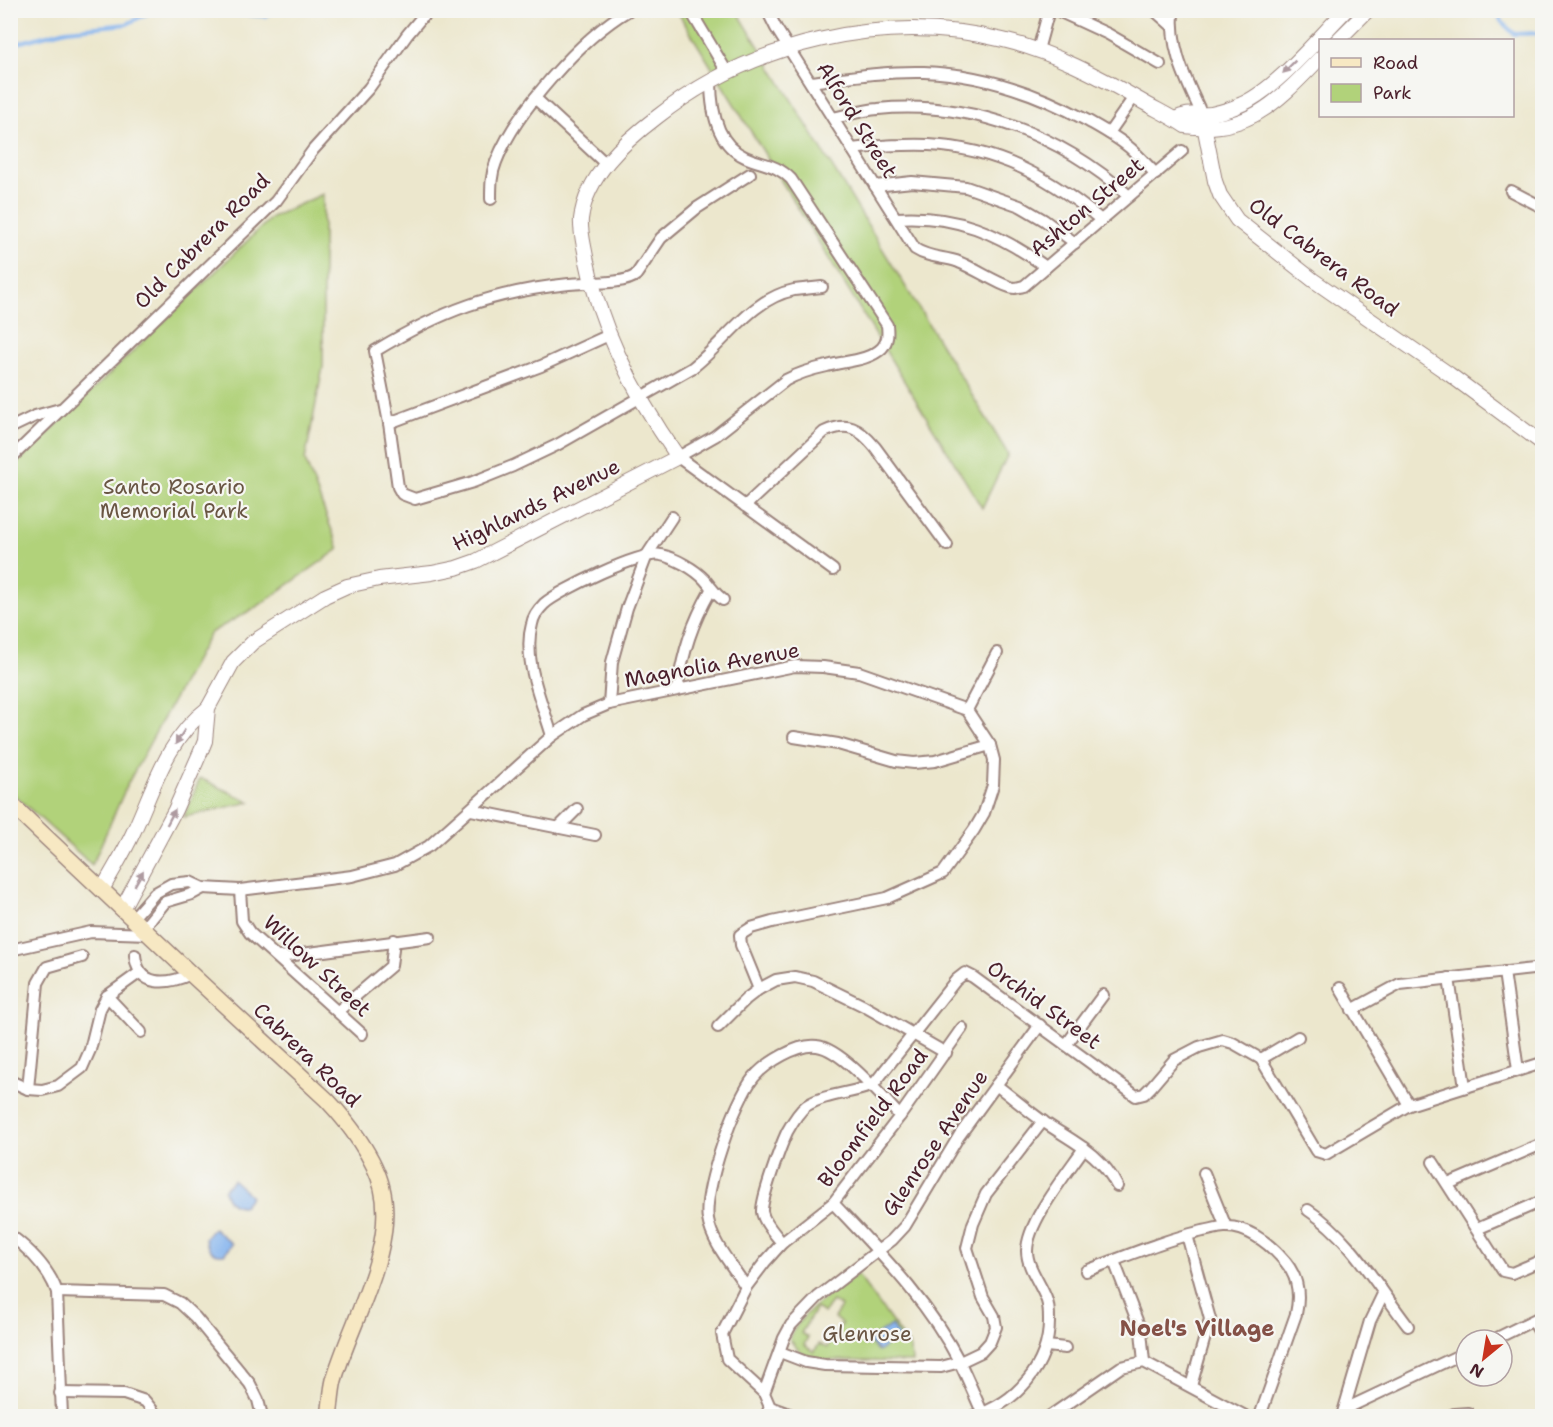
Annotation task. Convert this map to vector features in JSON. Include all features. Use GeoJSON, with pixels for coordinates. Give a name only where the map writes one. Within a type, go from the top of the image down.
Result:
{"type":"FeatureCollection","features":[{"type":"Feature","properties":{"kind":"main road","name":"Cabrera Road"},"geometry":{"type":"LineString","coordinates":[[10,803],[327,1100],[346,1120],[367,1154],[382,1187],[385,1212],[377,1263],[334,1382],[329,1416]]}},
{"type":"Feature","properties":{"kind":"street","name":"Old Cabrera Road"},"geometry":{"type":"LineString","coordinates":[[10,459],[276,201],[313,150],[369,88],[407,35],[431,10]]}},
{"type":"Feature","properties":{"kind":"street"},"geometry":{"type":"LineString","coordinates":[[491,199],[491,180],[496,162],[510,135],[535,98],[570,59],[598,33],[629,10]]}},
{"type":"Feature","properties":{"kind":"street"},"geometry":{"type":"LineString","coordinates":[[690,10],[727,72]]}},
{"type":"Feature","properties":{"kind":"street","name":"Alford Street"},"geometry":{"type":"LineString","coordinates":[[771,10],[770,16],[789,48],[915,249],[922,253],[955,261],[1015,288]]}},
{"type":"Feature","properties":{"kind":"street"},"geometry":{"type":"LineString","coordinates":[[1038,50],[1049,10]]}},
{"type":"Feature","properties":{"kind":"street"},"geometry":{"type":"LineString","coordinates":[[1056,10],[1108,34],[1160,64]]}},
{"type":"Feature","properties":{"kind":"street"},"geometry":{"type":"LineString","coordinates":[[1154,10],[1172,26]]}},
{"type":"Feature","properties":{"kind":"street","name":"Old Cabrera Road"},"geometry":{"type":"LineString","coordinates":[[1173,10],[1172,26],[1180,67],[1203,121],[1211,165],[1220,195],[1228,209],[1248,230],[1313,280],[1449,374],[1542,443]]}},
{"type":"Feature","properties":{"kind":"street"},"geometry":{"type":"LineString","coordinates":[[833,570],[678,457],[640,398],[609,335],[591,281],[581,222],[590,189],[606,164],[645,126],[681,98],[727,72],[789,48],[860,33],[906,29],[967,33],[1038,50],[1082,68],[1185,126],[1244,104],[1266,90],[1346,10]]}},
{"type":"Feature","properties":{"kind":"street"},"geometry":{"type":"LineString","coordinates":[[1339,39],[1368,10]]}},
{"type":"Feature","properties":{"kind":"street"},"geometry":{"type":"LineString","coordinates":[[1203,121],[1227,125],[1252,117],[1278,101],[1319,59]]}},
{"type":"Feature","properties":{"kind":"street"},"geometry":{"type":"LineString","coordinates":[[811,82],[875,74],[922,72],[951,74],[1006,85],[1066,109],[1109,133],[1129,148],[1156,174]]}},
{"type":"Feature","properties":{"kind":"street"},"geometry":{"type":"LineString","coordinates":[[678,457],[715,436],[786,380],[828,365],[869,356],[880,350],[888,336],[887,325],[791,179],[782,170],[738,153],[723,138],[713,108],[711,81]]}},
{"type":"Feature","properties":{"kind":"street"},"geometry":{"type":"LineString","coordinates":[[1109,133],[1134,97]]}},
{"type":"Feature","properties":{"kind":"street"},"geometry":{"type":"LineString","coordinates":[[535,98],[606,164]]}},
{"type":"Feature","properties":{"kind":"street"},"geometry":{"type":"LineString","coordinates":[[833,118],[877,109],[914,108],[978,116],[1018,127],[1072,152],[1096,168],[1129,196]]}},
{"type":"Feature","properties":{"kind":"street"},"geometry":{"type":"LineString","coordinates":[[852,149],[905,144],[967,149],[1020,166],[1048,180],[1072,195],[1101,220]]}},
{"type":"Feature","properties":{"kind":"street","name":"Ashton Street"},"geometry":{"type":"LineString","coordinates":[[1015,288],[1024,286],[1182,151]]}},
{"type":"Feature","properties":{"kind":"street"},"geometry":{"type":"LineString","coordinates":[[750,174],[697,208],[661,238],[631,279],[622,282],[591,281],[530,288],[469,304],[412,328],[375,351],[389,423],[398,488],[402,494],[415,499],[473,482],[513,466],[557,445],[692,368],[710,354],[721,340],[756,308],[774,297],[793,290],[822,287]]}},
{"type":"Feature","properties":{"kind":"street"},"geometry":{"type":"LineString","coordinates":[[875,186],[912,182],[966,187],[1020,206],[1075,243]]}},
{"type":"Feature","properties":{"kind":"street"},"geometry":{"type":"LineString","coordinates":[[1511,191],[1542,206]]}},
{"type":"Feature","properties":{"kind":"street"},"geometry":{"type":"LineString","coordinates":[[896,218],[921,216],[940,218],[989,232],[1021,249],[1046,267]]}},
{"type":"Feature","properties":{"kind":"street"},"geometry":{"type":"LineString","coordinates":[[389,423],[531,370],[609,335]]}},
{"type":"Feature","properties":{"kind":"street"},"geometry":{"type":"LineString","coordinates":[[10,428],[31,417],[62,409]]}},
{"type":"Feature","properties":{"kind":"street"},"geometry":{"type":"LineString","coordinates":[[745,506],[824,432],[837,426],[853,428],[864,434],[875,447],[947,545]]}},
{"type":"Feature","properties":{"kind":"street","name":"Highlands Avenue"},"geometry":{"type":"LineString","coordinates":[[136,923],[155,847],[179,802],[205,741],[208,708],[232,662],[253,642],[325,596],[347,586],[379,579],[432,573],[476,561],[678,457]]}},
{"type":"Feature","properties":{"kind":"street"},"geometry":{"type":"LineString","coordinates":[[609,704],[612,662],[621,626],[647,555],[672,518]]}},
{"type":"Feature","properties":{"kind":"street"},"geometry":{"type":"LineString","coordinates":[[552,736],[532,670],[529,640],[532,621],[543,605],[555,596],[619,565],[647,555],[659,554],[672,558],[704,578],[711,590],[723,600]]}},
{"type":"Feature","properties":{"kind":"street"},"geometry":{"type":"LineString","coordinates":[[677,689],[685,647],[696,616],[711,590]]}},
{"type":"Feature","properties":{"kind":"street"},"geometry":{"type":"LineString","coordinates":[[759,989],[741,945],[740,935],[761,925],[887,898],[943,873],[974,831],[984,813],[993,785],[994,760],[990,745],[967,710],[997,653]]}},
{"type":"Feature","properties":{"kind":"street","name":"Magnolia Avenue"},"geometry":{"type":"LineString","coordinates":[[136,923],[155,893],[171,884],[190,882],[203,888],[240,890],[352,876],[395,865],[429,846],[552,736],[583,715],[609,704],[795,666],[859,672],[967,710]]}},
{"type":"Feature","properties":{"kind":"street","name":"Highlands Avenue"},"geometry":{"type":"LineString","coordinates":[[102,890],[181,733],[208,708]]}},
{"type":"Feature","properties":{"kind":"street"},"geometry":{"type":"LineString","coordinates":[[794,737],[838,744],[896,761],[914,763],[935,761],[990,745]]}},
{"type":"Feature","properties":{"kind":"street"},"geometry":{"type":"LineString","coordinates":[[559,827],[577,809]]}},
{"type":"Feature","properties":{"kind":"street"},"geometry":{"type":"LineString","coordinates":[[471,810],[595,836]]}},
{"type":"Feature","properties":{"kind":"street"},"geometry":{"type":"LineString","coordinates":[[132,834],[155,847]]}},
{"type":"Feature","properties":{"kind":"street","name":"Magnolia Avenue"},"geometry":{"type":"LineString","coordinates":[[165,903],[203,888]]}},
{"type":"Feature","properties":{"kind":"street","name":"Willow Street"},"geometry":{"type":"LineString","coordinates":[[240,890],[242,921],[250,933],[362,1034]]}},
{"type":"Feature","properties":{"kind":"street"},"geometry":{"type":"LineString","coordinates":[[10,950],[136,923],[165,903],[155,893]]}},
{"type":"Feature","properties":{"kind":"street"},"geometry":{"type":"LineString","coordinates":[[279,957],[430,936]]}},
{"type":"Feature","properties":{"kind":"street"},"geometry":{"type":"LineString","coordinates":[[338,1011],[391,966],[394,940]]}},
{"type":"Feature","properties":{"kind":"street"},"geometry":{"type":"LineString","coordinates":[[135,955],[139,973],[152,980],[163,983],[175,982],[191,974]]}},
{"type":"Feature","properties":{"kind":"street"},"geometry":{"type":"LineString","coordinates":[[28,1089],[38,983],[48,966],[82,957]]}},
{"type":"Feature","properties":{"kind":"street"},"geometry":{"type":"LineString","coordinates":[[1352,1010],[1400,984],[1542,968]]}},
{"type":"Feature","properties":{"kind":"street"},"geometry":{"type":"LineString","coordinates":[[1504,972],[1518,1070]]}},
{"type":"Feature","properties":{"kind":"street"},"geometry":{"type":"LineString","coordinates":[[10,1081],[28,1089],[42,1090],[58,1086],[82,1068],[90,1050],[100,1009],[107,996],[139,973]]}},
{"type":"Feature","properties":{"kind":"street","name":"Orchid Street"},"geometry":{"type":"LineString","coordinates":[[873,1085],[956,980],[965,974],[973,977],[1136,1096],[1144,1094],[1151,1088],[1174,1060],[1199,1047],[1223,1041],[1233,1043],[1261,1059]]}},
{"type":"Feature","properties":{"kind":"street"},"geometry":{"type":"LineString","coordinates":[[718,1027],[759,989],[776,980],[795,977],[813,981],[914,1033],[946,1053]]}},
{"type":"Feature","properties":{"kind":"street"},"geometry":{"type":"LineString","coordinates":[[1449,978],[1465,1087]]}},
{"type":"Feature","properties":{"kind":"street"},"geometry":{"type":"LineString","coordinates":[[1340,988],[1409,1105]]}},
{"type":"Feature","properties":{"kind":"street"},"geometry":{"type":"LineString","coordinates":[[1066,1045],[1103,995]]}},
{"type":"Feature","properties":{"kind":"street"},"geometry":{"type":"LineString","coordinates":[[107,996],[141,1032]]}},
{"type":"Feature","properties":{"kind":"street","name":"Glenrose Avenue"},"geometry":{"type":"LineString","coordinates":[[764,1393],[791,1325],[804,1309],[879,1251],[905,1226],[958,1136],[1040,1026]]}},
{"type":"Feature","properties":{"kind":"street","name":"Bloomfield Road"},"geometry":{"type":"LineString","coordinates":[[764,1393],[727,1359],[722,1334],[746,1287],[782,1243],[833,1203],[900,1116],[962,1028]]}},
{"type":"Feature","properties":{"kind":"street"},"geometry":{"type":"LineString","coordinates":[[1298,1037],[1261,1059],[1316,1151],[1326,1154],[1409,1105],[1542,1063]]}},
{"type":"Feature","properties":{"kind":"street"},"geometry":{"type":"LineString","coordinates":[[746,1287],[711,1233],[707,1217],[716,1167],[741,1096],[753,1078],[775,1059],[806,1046],[818,1046],[829,1050],[873,1085],[900,1116]]}},
{"type":"Feature","properties":{"kind":"street"},"geometry":{"type":"LineString","coordinates":[[782,1243],[764,1219],[763,1203],[786,1134],[795,1117],[806,1106],[828,1097],[873,1085]]}},
{"type":"Feature","properties":{"kind":"street"},"geometry":{"type":"LineString","coordinates":[[996,1085],[1042,1121],[1097,1158],[1109,1171],[1117,1186]]}},
{"type":"Feature","properties":{"kind":"street"},"geometry":{"type":"LineString","coordinates":[[780,1352],[806,1362],[825,1365],[940,1367],[960,1362],[981,1352],[990,1342],[996,1327],[994,1316],[983,1297],[967,1248],[973,1224],[986,1194],[1042,1121]]}},
{"type":"Feature","properties":{"kind":"street"},"geometry":{"type":"LineString","coordinates":[[1448,1184],[1542,1143]]}},
{"type":"Feature","properties":{"kind":"street"},"geometry":{"type":"LineString","coordinates":[[833,1203],[909,1285],[960,1362],[978,1415],[1014,1394],[1028,1380],[1040,1363],[1047,1346],[1048,1303],[1029,1262],[1027,1252],[1029,1237],[1036,1220],[1084,1148]]}},
{"type":"Feature","properties":{"kind":"street"},"geometry":{"type":"LineString","coordinates":[[1433,1162],[1503,1271],[1512,1273],[1542,1260]]}},
{"type":"Feature","properties":{"kind":"street"},"geometry":{"type":"LineString","coordinates":[[848,1165],[858,1172]]}},
{"type":"Feature","properties":{"kind":"street"},"geometry":{"type":"LineString","coordinates":[[1204,1173],[1226,1227]]}},
{"type":"Feature","properties":{"kind":"street"},"geometry":{"type":"LineString","coordinates":[[1477,1229],[1542,1201]]}},
{"type":"Feature","properties":{"kind":"street"},"geometry":{"type":"LineString","coordinates":[[1308,1210],[1326,1223],[1343,1240],[1367,1268],[1383,1294],[1408,1326]]}},
{"type":"Feature","properties":{"kind":"street"},"geometry":{"type":"LineString","coordinates":[[1086,1271],[1187,1235],[1226,1227],[1244,1230],[1269,1244],[1290,1266],[1297,1282],[1299,1298],[1260,1416]]}},
{"type":"Feature","properties":{"kind":"street"},"geometry":{"type":"LineString","coordinates":[[10,1235],[21,1243],[52,1278],[57,1292],[62,1416]]}},
{"type":"Feature","properties":{"kind":"street"},"geometry":{"type":"LineString","coordinates":[[1187,1235],[1210,1319],[1191,1386]]}},
{"type":"Feature","properties":{"kind":"street"},"geometry":{"type":"LineString","coordinates":[[1114,1261],[1141,1330],[1144,1362]]}},
{"type":"Feature","properties":{"kind":"street"},"geometry":{"type":"LineString","coordinates":[[57,1292],[164,1295],[180,1303],[195,1317],[250,1384],[258,1400],[262,1416]]}},
{"type":"Feature","properties":{"kind":"street"},"geometry":{"type":"LineString","coordinates":[[1343,1413],[1370,1321],[1383,1294]]}},
{"type":"Feature","properties":{"kind":"street"},"geometry":{"type":"LineString","coordinates":[[1514,1330],[1538,1319],[1542,1336]]}},
{"type":"Feature","properties":{"kind":"street"},"geometry":{"type":"LineString","coordinates":[[1047,1346],[1065,1348]]}},
{"type":"Feature","properties":{"kind":"street"},"geometry":{"type":"LineString","coordinates":[[1343,1413],[1454,1359]]}},
{"type":"Feature","properties":{"kind":"street"},"geometry":{"type":"LineString","coordinates":[[1050,1416],[1121,1367],[1144,1362],[1245,1416]]}},
{"type":"Feature","properties":{"kind":"street"},"geometry":{"type":"LineString","coordinates":[[60,1393],[124,1394],[145,1401],[157,1416]]}},
{"type":"Feature","properties":{"kind":"street"},"geometry":{"type":"LineString","coordinates":[[764,1393],[768,1412],[795,1416]]}},
{"type":"Feature","properties":{"kind":"street"},"geometry":{"type":"LineString","coordinates":[[1450,1416],[1467,1413]]}},
{"type":"Feature","properties":{"kind":"green space"},"geometry":{"type":"Polygon","coordinates":[[[677,11],[737,11],[1008,454],[982,508],[677,11]]]}},
{"type":"Feature","properties":{"kind":"green space","name":"Santo Rosario Memorial Park"},"geometry":{"type":"Polygon","coordinates":[[[323,194],[323,367],[305,460],[339,549],[258,606],[210,633],[128,783],[92,865],[11,792],[11,469],[272,217],[323,194]]]}},
{"type":"Feature","properties":{"kind":"green space"},"geometry":{"type":"Polygon","coordinates":[[[200,778],[250,802],[184,817],[200,778]]]}},
{"type":"Feature","properties":{"kind":"green space","name":"Glenrose"},"geometry":{"type":"Polygon","coordinates":[[[857,1274],[911,1348],[912,1362],[821,1360],[801,1353],[790,1340],[800,1321],[808,1312],[857,1274]],[[832,1301],[824,1313],[816,1308],[801,1333],[808,1337],[804,1345],[814,1352],[819,1344],[827,1348],[842,1324],[834,1318],[841,1306],[832,1301]]]}},
{"type":"Feature","properties":{"kind":"water"},"geometry":{"type":"Polygon","coordinates":[[[233,1180],[251,1196],[243,1206],[230,1202],[225,1194],[224,1190],[233,1180]]]}},
{"type":"Feature","properties":{"kind":"water"},"geometry":{"type":"Polygon","coordinates":[[[214,1228],[232,1244],[224,1254],[213,1252],[207,1245],[205,1238],[214,1228]]]}},
{"type":"Feature","properties":{"kind":"water"},"geometry":{"type":"Polygon","coordinates":[[[891,1325],[899,1337],[878,1352],[869,1341],[891,1325]]]}},
{"type":"Feature","properties":{"kind":"waterway"},"geometry":{"type":"LineString","coordinates":[[10,45],[66,30],[127,24],[154,10]]}},
{"type":"Feature","properties":{"kind":"waterway"},"geometry":{"type":"LineString","coordinates":[[180,10],[265,16],[274,10]]}},
{"type":"Feature","properties":{"kind":"waterway"},"geometry":{"type":"LineString","coordinates":[[1497,10],[1501,21],[1514,34],[1542,33]]}},
{"type":"Feature","properties":{"kind":"district","name":"Noel's Village"},"geometry":{"type":"Point","coordinates":[1197,1328]}}]}
